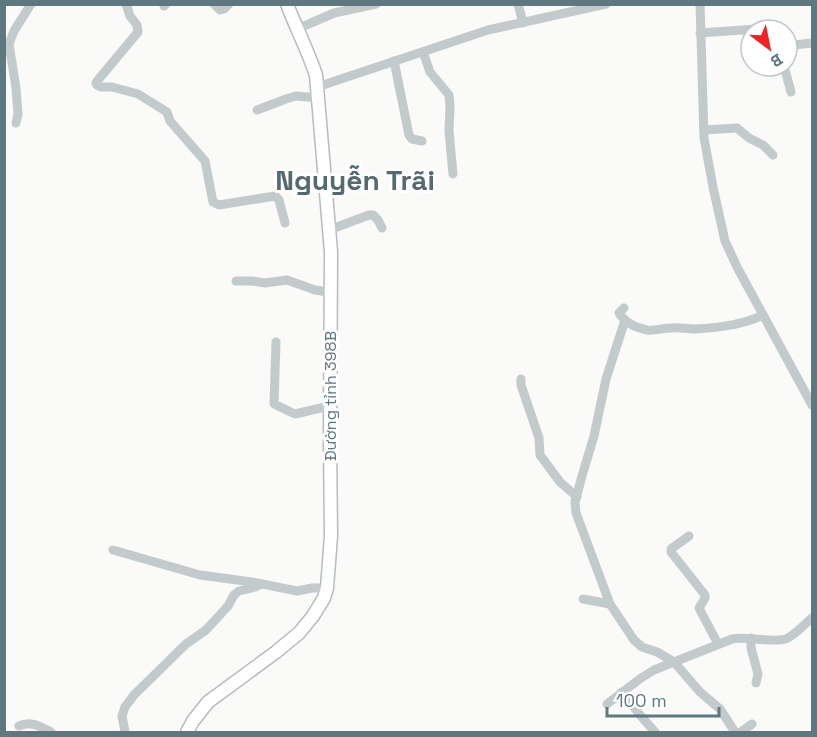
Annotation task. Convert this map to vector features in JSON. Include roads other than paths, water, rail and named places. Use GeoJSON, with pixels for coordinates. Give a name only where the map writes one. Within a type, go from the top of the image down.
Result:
{"type":"FeatureCollection","features":[{"type":"Feature","properties":{"kind":"main road","name":"Đường tỉnh 398B"},"geometry":{"type":"LineString","coordinates":[[187,732],[208,702],[299,633],[314,616],[326,592],[331,536],[331,252],[316,75],[287,4]]}},
{"type":"Feature","properties":{"kind":"street"},"geometry":{"type":"LineString","coordinates":[[16,123],[18,114],[16,88],[9,44],[14,31],[31,4]]}},
{"type":"Feature","properties":{"kind":"street"},"geometry":{"type":"LineString","coordinates":[[126,4],[129,16],[137,25],[138,32],[98,80],[97,85],[138,94],[166,112],[170,121],[205,161],[213,202],[219,205],[275,196],[279,200],[285,223]]}},
{"type":"Feature","properties":{"kind":"street"},"geometry":{"type":"LineString","coordinates":[[214,4],[224,9],[229,4]]}},
{"type":"Feature","properties":{"kind":"street"},"geometry":{"type":"LineString","coordinates":[[297,29],[334,13],[376,4]]}},
{"type":"Feature","properties":{"kind":"street"},"geometry":{"type":"LineString","coordinates":[[518,4],[523,23]]}},
{"type":"Feature","properties":{"kind":"street"},"geometry":{"type":"LineString","coordinates":[[257,110],[296,96],[318,93],[394,61],[488,30],[606,4]]}},
{"type":"Feature","properties":{"kind":"street"},"geometry":{"type":"LineString","coordinates":[[700,4],[704,130],[725,241],[813,405]]}},
{"type":"Feature","properties":{"kind":"street"},"geometry":{"type":"LineString","coordinates":[[700,33],[739,30]]}},
{"type":"Feature","properties":{"kind":"street"},"geometry":{"type":"LineString","coordinates":[[423,52],[430,72],[449,95],[449,131],[453,174]]}},
{"type":"Feature","properties":{"kind":"street"},"geometry":{"type":"LineString","coordinates":[[394,61],[409,135],[412,140],[422,141]]}},
{"type":"Feature","properties":{"kind":"street"},"geometry":{"type":"LineString","coordinates":[[787,78],[791,92]]}},
{"type":"Feature","properties":{"kind":"street"},"geometry":{"type":"LineString","coordinates":[[704,130],[738,128],[749,138],[763,145],[773,155]]}},
{"type":"Feature","properties":{"kind":"street"},"geometry":{"type":"LineString","coordinates":[[329,230],[373,215],[382,228]]}},
{"type":"Feature","properties":{"kind":"street"},"geometry":{"type":"LineString","coordinates":[[236,281],[252,280],[265,283],[287,280],[328,292],[331,301]]}},
{"type":"Feature","properties":{"kind":"street"},"geometry":{"type":"LineString","coordinates":[[624,308],[620,314],[625,320],[647,330],[742,323],[764,315]]}},
{"type":"Feature","properties":{"kind":"street"},"geometry":{"type":"LineString","coordinates":[[625,320],[606,379],[594,436],[577,497],[576,513],[610,604],[638,644],[674,662],[700,692],[716,705],[735,732]]}},
{"type":"Feature","properties":{"kind":"street"},"geometry":{"type":"LineString","coordinates":[[276,342],[274,404],[295,414],[325,407],[330,416]]}},
{"type":"Feature","properties":{"kind":"street"},"geometry":{"type":"LineString","coordinates":[[521,379],[539,438],[540,455],[560,482],[577,497]]}},
{"type":"Feature","properties":{"kind":"street"},"geometry":{"type":"LineString","coordinates":[[689,536],[671,549],[671,552],[705,595],[699,608],[718,644]]}},
{"type":"Feature","properties":{"kind":"street"},"geometry":{"type":"LineString","coordinates":[[113,550],[200,575],[297,591],[320,588],[326,592]]}},
{"type":"Feature","properties":{"kind":"street"},"geometry":{"type":"LineString","coordinates":[[125,732],[122,716],[125,707],[134,695],[186,644],[206,630],[228,606],[234,595],[239,591],[261,584]]}},
{"type":"Feature","properties":{"kind":"street"},"geometry":{"type":"LineString","coordinates":[[583,599],[610,604]]}},
{"type":"Feature","properties":{"kind":"street"},"geometry":{"type":"LineString","coordinates":[[607,704],[654,670],[732,639],[784,639],[813,618]]}},
{"type":"Feature","properties":{"kind":"street"},"geometry":{"type":"LineString","coordinates":[[751,638],[751,648],[758,674],[756,683]]}},
{"type":"Feature","properties":{"kind":"street"},"geometry":{"type":"LineString","coordinates":[[622,692],[655,732]]}},
{"type":"Feature","properties":{"kind":"street"},"geometry":{"type":"LineString","coordinates":[[20,726],[24,723],[34,724],[51,732]]}},
{"type":"Feature","properties":{"kind":"street"},"geometry":{"type":"LineString","coordinates":[[741,732],[752,723]]}},
{"type":"Feature","properties":{"kind":"district","name":"Nguyễn Trãi"},"geometry":{"type":"Point","coordinates":[355,180]}}]}
